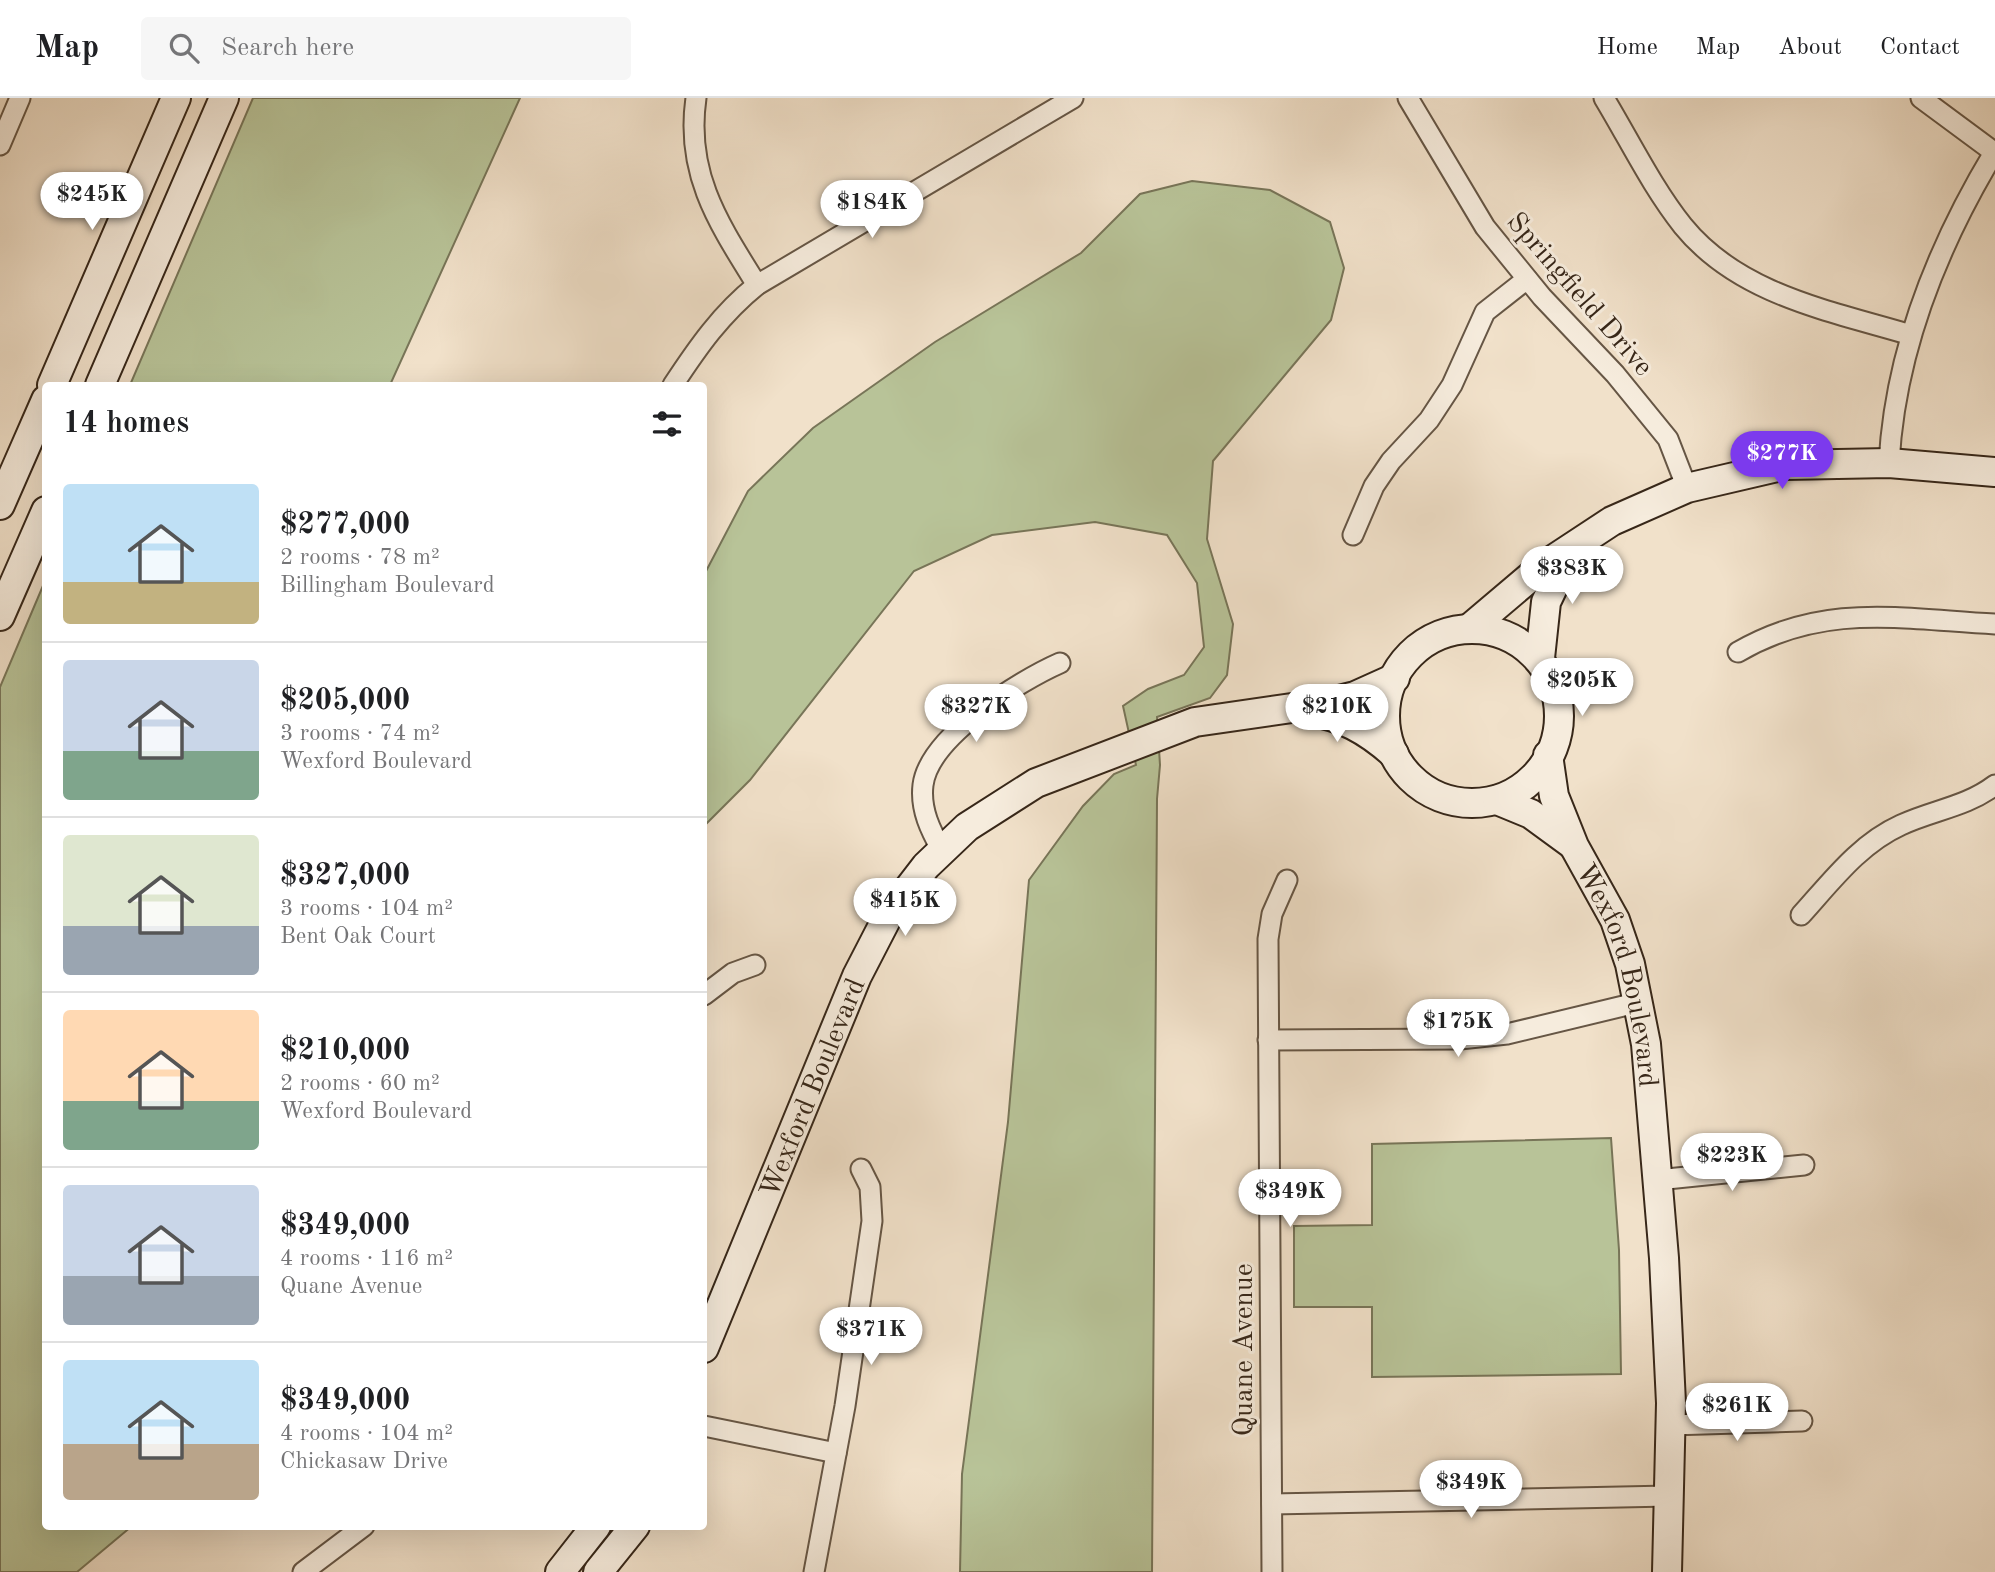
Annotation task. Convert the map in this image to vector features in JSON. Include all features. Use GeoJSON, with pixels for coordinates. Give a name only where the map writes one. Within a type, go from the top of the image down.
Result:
{"type":"FeatureCollection","features":[{"type":"Feature","properties":{"kind":"street"},"geometry":{"type":"LineString","coordinates":[[0,145],[20,98]]}},
{"type":"Feature","properties":{"kind":"street"},"geometry":{"type":"LineString","coordinates":[[53,382],[176,98]]}},
{"type":"Feature","properties":{"kind":"street"},"geometry":{"type":"LineString","coordinates":[[101,382],[224,98]]}},
{"type":"Feature","properties":{"kind":"street"},"geometry":{"type":"LineString","coordinates":[[696,98],[695,132],[701,177],[710,207],[757,285]]}},
{"type":"Feature","properties":{"kind":"street"},"geometry":{"type":"LineString","coordinates":[[675,382],[710,329],[728,309],[757,285],[1073,98]]}},
{"type":"Feature","properties":{"kind":"street","name":"Springfield Drive"},"geometry":{"type":"LineString","coordinates":[[1408,98],[1485,227],[1527,279],[1615,373],[1668,439],[1687,488]]}},
{"type":"Feature","properties":{"kind":"street"},"geometry":{"type":"LineString","coordinates":[[1604,98],[1666,203],[1685,228],[1716,257],[1761,287],[1912,335]]}},
{"type":"Feature","properties":{"kind":"street"},"geometry":{"type":"LineString","coordinates":[[1889,463],[1892,414],[1921,299],[1943,247],[1995,151],[1921,98]]}},
{"type":"Feature","properties":{"kind":"street"},"geometry":{"type":"LineString","coordinates":[[1353,535],[1374,486],[1391,461],[1429,420],[1452,385],[1485,312],[1527,279]]}},
{"type":"Feature","properties":{"kind":"street"},"geometry":{"type":"LineString","coordinates":[[0,505],[42,409]]}},
{"type":"Feature","properties":{"kind":"street"},"geometry":{"type":"LineString","coordinates":[[1470,628],[1542,567],[1612,521],[1687,488],[1786,465],[1889,463],[1995,472]]}},
{"type":"Feature","properties":{"kind":"street"},"geometry":{"type":"LineString","coordinates":[[0,616],[42,520]]}},
{"type":"Feature","properties":{"kind":"street"},"geometry":{"type":"LineString","coordinates":[[1540,658],[1546,602],[1572,548]]}},
{"type":"Feature","properties":{"kind":"street"},"geometry":{"type":"LineString","coordinates":[[1738,652],[1766,636],[1826,619],[1858,616],[1995,624]]}},
{"type":"Feature","properties":{"kind":"street"},"geometry":{"type":"LineString","coordinates":[[1470,628],[1508,636],[1540,658],[1554,688],[1558,705],[1555,739],[1548,755],[1527,783],[1497,800],[1463,803],[1430,793],[1404,771],[1394,754],[1386,714],[1395,678],[1420,647],[1437,636],[1470,628]]}},
{"type":"Feature","properties":{"kind":"street"},"geometry":{"type":"LineString","coordinates":[[943,851],[929,825],[924,805],[923,785],[930,763],[940,750],[1000,695],[1060,663]]}},
{"type":"Feature","properties":{"kind":"street","name":"Wexford Boulevard"},"geometry":{"type":"LineString","coordinates":[[707,1341],[857,976],[889,914],[909,886],[967,827],[1036,783],[1195,722],[1263,710],[1293,709],[1355,696],[1395,678]]}},
{"type":"Feature","properties":{"kind":"street","name":"Wexford Boulevard"},"geometry":{"type":"LineString","coordinates":[[1293,709],[1328,714],[1355,725],[1371,733],[1394,754]]}},
{"type":"Feature","properties":{"kind":"street","name":"Wexford Boulevard"},"geometry":{"type":"LineString","coordinates":[[1548,755],[1554,796],[1574,846],[1615,920],[1640,1003],[1664,1258],[1670,1425],[1667,1572]]}},
{"type":"Feature","properties":{"kind":"street"},"geometry":{"type":"LineString","coordinates":[[1801,915],[1852,858],[1874,840],[1924,815],[1962,805],[1995,785]]}},
{"type":"Feature","properties":{"kind":"street","name":"Wexford Boulevard"},"geometry":{"type":"LineString","coordinates":[[1497,800],[1531,814],[1574,846]]}},
{"type":"Feature","properties":{"kind":"street","name":"Quane Avenue"},"geometry":{"type":"LineString","coordinates":[[1272,1572],[1268,939],[1272,914],[1287,880]]}},
{"type":"Feature","properties":{"kind":"street"},"geometry":{"type":"LineString","coordinates":[[707,993],[733,974],[755,965]]}},
{"type":"Feature","properties":{"kind":"street"},"geometry":{"type":"LineString","coordinates":[[1268,1040],[1460,1039],[1542,1028],[1640,1003]]}},
{"type":"Feature","properties":{"kind":"street"},"geometry":{"type":"LineString","coordinates":[[1657,1180],[1804,1165]]}},
{"type":"Feature","properties":{"kind":"street"},"geometry":{"type":"LineString","coordinates":[[814,1572],[836,1453],[873,1213],[870,1187],[861,1169]]}},
{"type":"Feature","properties":{"kind":"street"},"geometry":{"type":"LineString","coordinates":[[1670,1425],[1802,1421]]}},
{"type":"Feature","properties":{"kind":"street"},"geometry":{"type":"LineString","coordinates":[[707,1427],[836,1453]]}},
{"type":"Feature","properties":{"kind":"street"},"geometry":{"type":"LineString","coordinates":[[1272,1504],[1669,1496]]}},
{"type":"Feature","properties":{"kind":"street"},"geometry":{"type":"LineString","coordinates":[[303,1572],[359,1530]]}},
{"type":"Feature","properties":{"kind":"street"},"geometry":{"type":"LineString","coordinates":[[560,1572],[593,1530]]}},
{"type":"Feature","properties":{"kind":"street"},"geometry":{"type":"LineString","coordinates":[[598,1572],[632,1530]]}},
{"type":"Feature","properties":{"kind":"green space"},"geometry":{"type":"Polygon","coordinates":[[[253,98],[520,98],[391,382],[131,382],[253,98]]]}},
{"type":"Feature","properties":{"kind":"green space"},"geometry":{"type":"Polygon","coordinates":[[[1192,181],[1270,190],[1330,222],[1344,268],[1331,320],[1213,461],[1207,539],[1233,624],[1227,675],[1210,698],[1157,717],[1160,765],[1157,799],[1152,1572],[960,1572],[962,1474],[1008,1122],[1029,880],[1083,806],[1114,774],[1136,765],[1123,706],[1148,689],[1184,675],[1204,647],[1197,583],[1167,535],[1095,522],[992,535],[914,571],[750,780],[707,823],[707,569],[748,491],[813,428],[935,342],[1081,253],[1140,194],[1192,181]]]}},
{"type":"Feature","properties":{"kind":"green space"},"geometry":{"type":"Polygon","coordinates":[[[42,588],[42,1530],[127,1530],[77,1572],[0,1572],[0,687],[42,588]]]}},
{"type":"Feature","properties":{"kind":"green space"},"geometry":{"type":"Polygon","coordinates":[[[1611,1138],[1619,1250],[1621,1374],[1372,1377],[1372,1307],[1294,1307],[1294,1226],[1372,1225],[1372,1144],[1611,1138]]]}}]}
